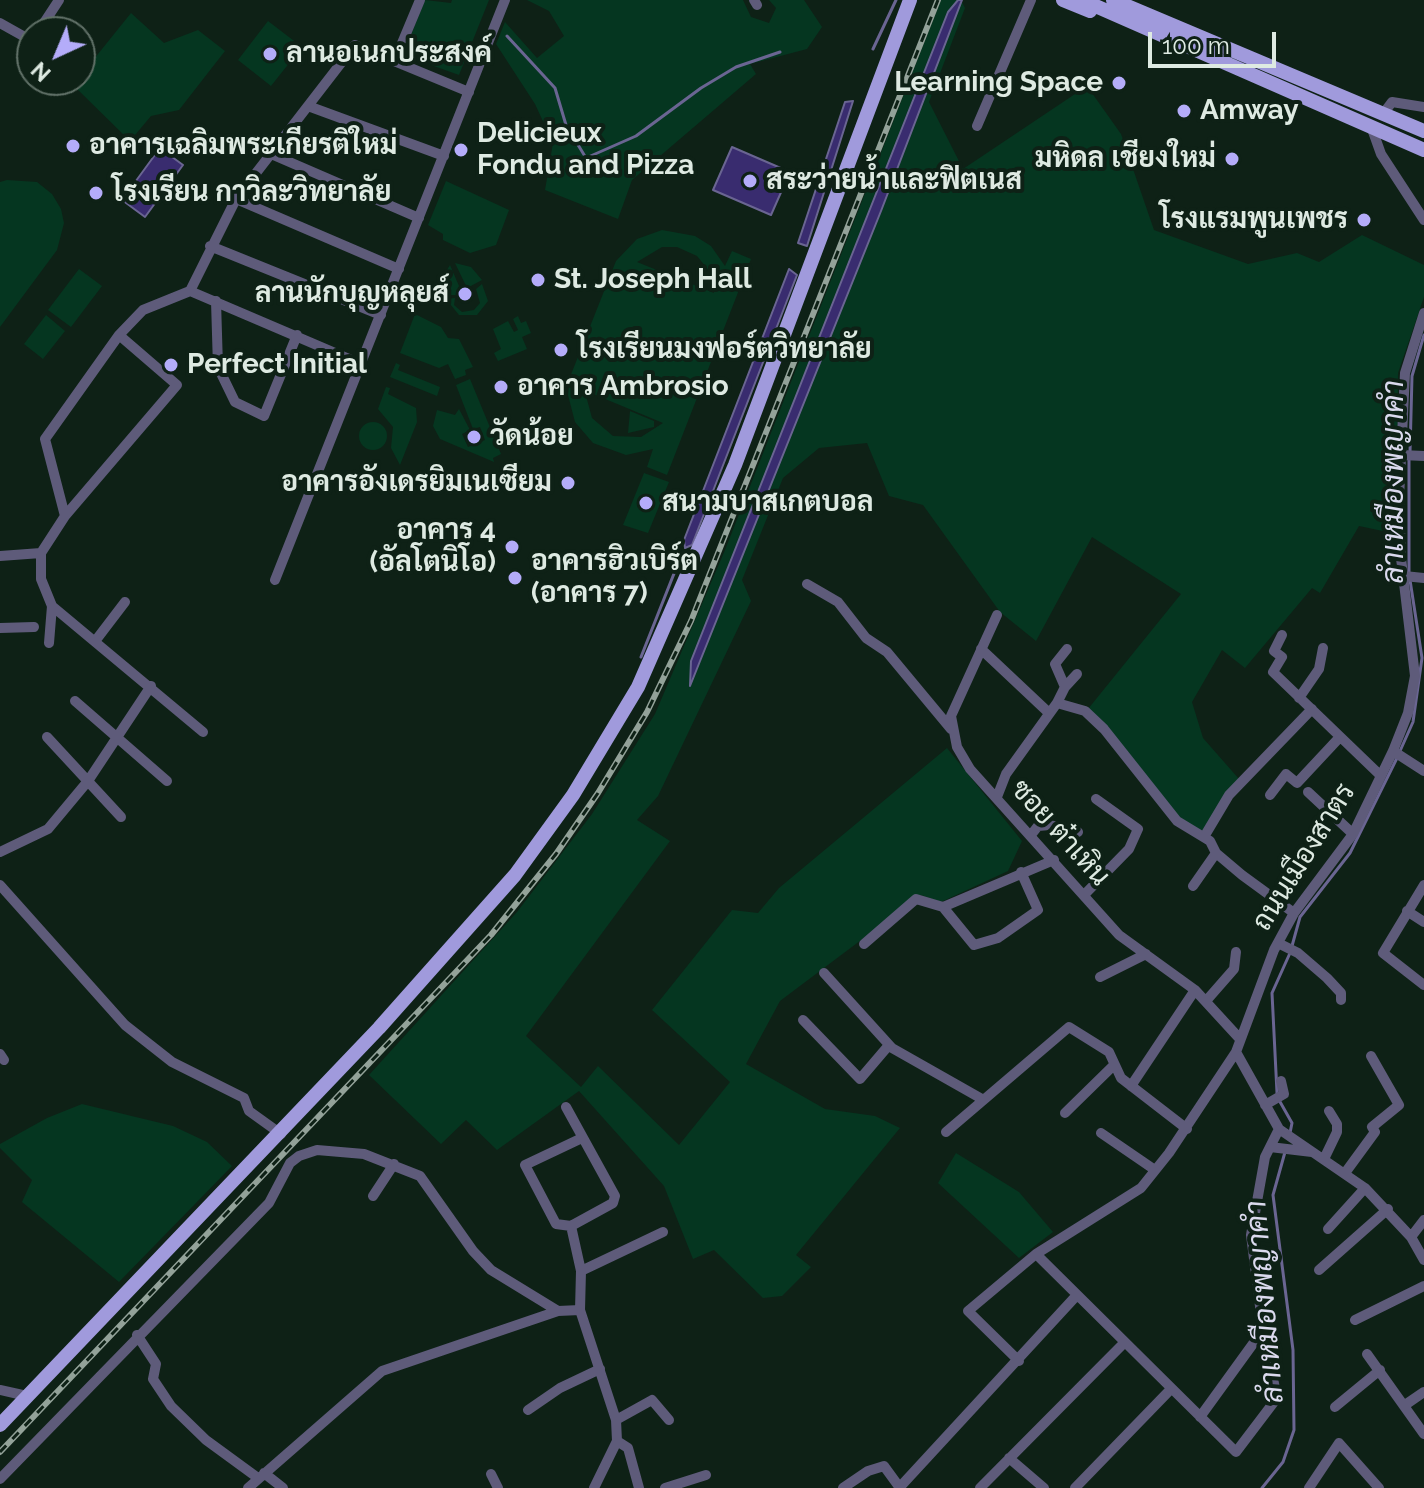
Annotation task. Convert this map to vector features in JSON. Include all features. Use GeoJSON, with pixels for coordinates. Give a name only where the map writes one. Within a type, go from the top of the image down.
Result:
{"type":"FeatureCollection","features":[{"type":"Feature","properties":{"kind":"main road"},"geometry":{"type":"LineString","coordinates":[[0,1425],[281,1134],[515,875],[573,795],[638,687],[735,465],[910,0]]}},
{"type":"Feature","properties":{"kind":"main road"},"geometry":{"type":"LineString","coordinates":[[1063,0],[1274,92],[1316,95]]}},
{"type":"Feature","properties":{"kind":"main road"},"geometry":{"type":"LineString","coordinates":[[1082,0],[1316,95],[1383,114],[1424,131]]}},
{"type":"Feature","properties":{"kind":"main road"},"geometry":{"type":"LineString","coordinates":[[1113,0],[1316,95],[1371,126],[1424,150]]}},
{"type":"Feature","properties":{"kind":"main road"},"geometry":{"type":"LineString","coordinates":[[1127,0],[1289,70],[1316,95]]}},
{"type":"Feature","properties":{"kind":"street"},"geometry":{"type":"LineString","coordinates":[[395,60],[420,0]]}},
{"type":"Feature","properties":{"kind":"street"},"geometry":{"type":"LineString","coordinates":[[275,580],[505,0]]}},
{"type":"Feature","properties":{"kind":"street"},"geometry":{"type":"LineString","coordinates":[[977,126],[1031,0]]}},
{"type":"Feature","properties":{"kind":"street"},"geometry":{"type":"LineString","coordinates":[[190,291],[236,199],[355,45],[469,92]]}},
{"type":"Feature","properties":{"kind":"street"},"geometry":{"type":"LineString","coordinates":[[1383,114],[1392,102],[1424,107]]}},
{"type":"Feature","properties":{"kind":"street"},"geometry":{"type":"LineString","coordinates":[[308,106],[444,156]]}},
{"type":"Feature","properties":{"kind":"street"},"geometry":{"type":"LineString","coordinates":[[1371,126],[1381,154],[1424,220]]}},
{"type":"Feature","properties":{"kind":"street"},"geometry":{"type":"LineString","coordinates":[[271,154],[419,218]]}},
{"type":"Feature","properties":{"kind":"street"},"geometry":{"type":"LineString","coordinates":[[236,199],[399,269]]}},
{"type":"Feature","properties":{"kind":"street"},"geometry":{"type":"LineString","coordinates":[[210,246],[381,315]]}},
{"type":"Feature","properties":{"kind":"street"},"geometry":{"type":"LineString","coordinates":[[65,516],[45,439],[119,335],[143,310],[190,291],[361,364]]}},
{"type":"Feature","properties":{"kind":"street"},"geometry":{"type":"LineString","coordinates":[[216,301],[218,367],[235,402],[264,416],[297,335]]}},
{"type":"Feature","properties":{"kind":"street","name":"ถนนเมืองสาตร"},"geometry":{"type":"LineString","coordinates":[[1019,1361],[968,1311],[1036,1254],[1141,1188],[1187,1129],[1236,1052],[1294,913],[1353,834],[1381,776],[1398,754],[1417,703],[1413,576],[1399,499],[1405,455],[1405,373],[1424,313]]}},
{"type":"Feature","properties":{"kind":"street"},"geometry":{"type":"LineString","coordinates":[[49,643],[52,606],[41,579],[41,553],[65,516],[177,385],[119,335]]}},
{"type":"Feature","properties":{"kind":"street"},"geometry":{"type":"LineString","coordinates":[[1405,455],[1423,456]]}},
{"type":"Feature","properties":{"kind":"street"},"geometry":{"type":"LineString","coordinates":[[0,556],[41,553]]}},
{"type":"Feature","properties":{"kind":"street","name":"ซอย ต๋าเหิน"},"geometry":{"type":"LineString","coordinates":[[807,584],[838,602],[866,638],[887,652],[952,731],[970,769],[1119,935],[1195,990],[1240,1039]]}},
{"type":"Feature","properties":{"kind":"street"},"geometry":{"type":"LineString","coordinates":[[96,640],[125,602]]}},
{"type":"Feature","properties":{"kind":"street"},"geometry":{"type":"LineString","coordinates":[[52,606],[203,732]]}},
{"type":"Feature","properties":{"kind":"street"},"geometry":{"type":"LineString","coordinates":[[952,731],[951,716],[997,615]]}},
{"type":"Feature","properties":{"kind":"street"},"geometry":{"type":"LineString","coordinates":[[0,628],[34,627]]}},
{"type":"Feature","properties":{"kind":"street"},"geometry":{"type":"LineString","coordinates":[[1282,635],[1274,651],[1282,657],[1273,672],[1381,776]]}},
{"type":"Feature","properties":{"kind":"street"},"geometry":{"type":"LineString","coordinates":[[1299,698],[1319,669],[1323,648]]}},
{"type":"Feature","properties":{"kind":"street"},"geometry":{"type":"LineString","coordinates":[[981,649],[1049,713]]}},
{"type":"Feature","properties":{"kind":"street"},"geometry":{"type":"LineString","coordinates":[[1065,687],[1055,664],[1067,649]]}},
{"type":"Feature","properties":{"kind":"street"},"geometry":{"type":"LineString","coordinates":[[997,797],[1006,774],[1077,674]]}},
{"type":"Feature","properties":{"kind":"street"},"geometry":{"type":"LineString","coordinates":[[0,852],[48,829],[88,781],[151,686]]}},
{"type":"Feature","properties":{"kind":"street"},"geometry":{"type":"LineString","coordinates":[[75,701],[167,781]]}},
{"type":"Feature","properties":{"kind":"street"},"geometry":{"type":"LineString","coordinates":[[1057,703],[1085,711],[1104,729],[1177,821],[1204,837],[1216,853],[1294,913]]}},
{"type":"Feature","properties":{"kind":"street"},"geometry":{"type":"LineString","coordinates":[[1204,837],[1229,795],[1312,709]]}},
{"type":"Feature","properties":{"kind":"street"},"geometry":{"type":"LineString","coordinates":[[47,737],[121,817]]}},
{"type":"Feature","properties":{"kind":"street"},"geometry":{"type":"LineString","coordinates":[[1270,795],[1286,774],[1297,783],[1339,738]]}},
{"type":"Feature","properties":{"kind":"street"},"geometry":{"type":"LineString","coordinates":[[1398,754],[1424,771]]}},
{"type":"Feature","properties":{"kind":"street"},"geometry":{"type":"LineString","coordinates":[[1308,792],[1353,834]]}},
{"type":"Feature","properties":{"kind":"street"},"geometry":{"type":"LineString","coordinates":[[1084,895],[1129,849],[1138,829],[1096,799]]}},
{"type":"Feature","properties":{"kind":"street"},"geometry":{"type":"LineString","coordinates":[[1031,835],[1038,826],[1050,825],[1078,832]]}},
{"type":"Feature","properties":{"kind":"street"},"geometry":{"type":"LineString","coordinates":[[1193,886],[1216,853]]}},
{"type":"Feature","properties":{"kind":"street"},"geometry":{"type":"LineString","coordinates":[[943,907],[1054,860]]}},
{"type":"Feature","properties":{"kind":"street"},"geometry":{"type":"LineString","coordinates":[[864,944],[916,899],[943,907],[974,945],[998,938],[1038,910],[1021,872]]}},
{"type":"Feature","properties":{"kind":"street"},"geometry":{"type":"LineString","coordinates":[[0,885],[125,1025],[152,1049],[206,1081],[244,1098],[249,1111],[281,1134]]}},
{"type":"Feature","properties":{"kind":"street"},"geometry":{"type":"LineString","coordinates":[[1424,885],[1383,953],[1424,985]]}},
{"type":"Feature","properties":{"kind":"street"},"geometry":{"type":"LineString","coordinates":[[1407,911],[1424,922]]}},
{"type":"Feature","properties":{"kind":"street"},"geometry":{"type":"LineString","coordinates":[[1281,944],[1298,953],[1341,993],[1341,1000]]}},
{"type":"Feature","properties":{"kind":"street"},"geometry":{"type":"LineString","coordinates":[[1206,1001],[1234,969],[1236,952]]}},
{"type":"Feature","properties":{"kind":"street"},"geometry":{"type":"LineString","coordinates":[[1100,977],[1146,954]]}},
{"type":"Feature","properties":{"kind":"street"},"geometry":{"type":"LineString","coordinates":[[824,973],[889,1045],[982,1099]]}},
{"type":"Feature","properties":{"kind":"street"},"geometry":{"type":"LineString","coordinates":[[1131,1086],[1195,990]]}},
{"type":"Feature","properties":{"kind":"street"},"geometry":{"type":"LineString","coordinates":[[803,1020],[860,1079],[889,1045]]}},
{"type":"Feature","properties":{"kind":"street"},"geometry":{"type":"LineString","coordinates":[[946,1132],[1069,1027],[1109,1052],[1121,1078],[1187,1129]]}},
{"type":"Feature","properties":{"kind":"street"},"geometry":{"type":"LineString","coordinates":[[1236,1052],[1292,1148]]}},
{"type":"Feature","properties":{"kind":"street"},"geometry":{"type":"LineString","coordinates":[[1345,1173],[1375,1132],[1372,1127],[1399,1105],[1371,1056]]}},
{"type":"Feature","properties":{"kind":"street"},"geometry":{"type":"LineString","coordinates":[[1065,1113],[1114,1065]]}},
{"type":"Feature","properties":{"kind":"street"},"geometry":{"type":"LineString","coordinates":[[1226,1069],[1244,1066]]}},
{"type":"Feature","properties":{"kind":"street"},"geometry":{"type":"LineString","coordinates":[[1265,1105],[1282,1096],[1281,1081]]}},
{"type":"Feature","properties":{"kind":"street"},"geometry":{"type":"LineString","coordinates":[[566,1107],[615,1196],[613,1203],[571,1226],[556,1224],[525,1165],[582,1138]]}},
{"type":"Feature","properties":{"kind":"street"},"geometry":{"type":"LineString","coordinates":[[1324,1159],[1337,1132],[1337,1124],[1329,1111]]}},
{"type":"Feature","properties":{"kind":"street"},"geometry":{"type":"LineString","coordinates":[[1036,1254],[1236,1452],[1277,1398],[1263,1330],[1251,1235],[1265,1157],[1283,1132]]}},
{"type":"Feature","properties":{"kind":"street"},"geometry":{"type":"LineString","coordinates":[[1101,1133],[1155,1170]]}},
{"type":"Feature","properties":{"kind":"street"},"geometry":{"type":"LineString","coordinates":[[1270,1147],[1313,1152],[1345,1173],[1388,1209],[1411,1237],[1424,1260]]}},
{"type":"Feature","properties":{"kind":"street"},"geometry":{"type":"LineString","coordinates":[[0,1479],[269,1203],[290,1163],[299,1156],[317,1150],[364,1154],[394,1164],[428,1184],[473,1251],[491,1270],[558,1311]]}},
{"type":"Feature","properties":{"kind":"street"},"geometry":{"type":"LineString","coordinates":[[373,1196],[394,1164]]}},
{"type":"Feature","properties":{"kind":"street"},"geometry":{"type":"LineString","coordinates":[[1328,1229],[1365,1188]]}},
{"type":"Feature","properties":{"kind":"street"},"geometry":{"type":"LineString","coordinates":[[1319,1270],[1388,1209]]}},
{"type":"Feature","properties":{"kind":"street"},"geometry":{"type":"LineString","coordinates":[[1411,1237],[1424,1220]]}},
{"type":"Feature","properties":{"kind":"street"},"geometry":{"type":"LineString","coordinates":[[571,1226],[581,1271],[580,1310],[616,1420],[617,1441],[594,1488]]}},
{"type":"Feature","properties":{"kind":"street"},"geometry":{"type":"LineString","coordinates":[[581,1271],[663,1232]]}},
{"type":"Feature","properties":{"kind":"street"},"geometry":{"type":"LineString","coordinates":[[1355,1320],[1424,1286]]}},
{"type":"Feature","properties":{"kind":"street"},"geometry":{"type":"LineString","coordinates":[[843,1488],[868,1471],[884,1466],[900,1488],[1077,1295]]}},
{"type":"Feature","properties":{"kind":"street"},"geometry":{"type":"LineString","coordinates":[[248,1488],[382,1371],[558,1311],[580,1310]]}},
{"type":"Feature","properties":{"kind":"street"},"geometry":{"type":"LineString","coordinates":[[1200,1417],[1263,1330]]}},
{"type":"Feature","properties":{"kind":"street"},"geometry":{"type":"LineString","coordinates":[[137,1335],[156,1364],[153,1379],[171,1406],[206,1440],[283,1488]]}},
{"type":"Feature","properties":{"kind":"street"},"geometry":{"type":"LineString","coordinates":[[980,1488],[1124,1343]]}},
{"type":"Feature","properties":{"kind":"street"},"geometry":{"type":"LineString","coordinates":[[1367,1354],[1424,1434]]}},
{"type":"Feature","properties":{"kind":"street"},"geometry":{"type":"LineString","coordinates":[[528,1410],[560,1388],[600,1369]]}},
{"type":"Feature","properties":{"kind":"street"},"geometry":{"type":"LineString","coordinates":[[1335,1407],[1380,1370]]}},
{"type":"Feature","properties":{"kind":"street"},"geometry":{"type":"LineString","coordinates":[[1075,1488],[1171,1389]]}},
{"type":"Feature","properties":{"kind":"street"},"geometry":{"type":"LineString","coordinates":[[0,1390],[27,1396]]}},
{"type":"Feature","properties":{"kind":"street"},"geometry":{"type":"LineString","coordinates":[[1405,1405],[1424,1392]]}},
{"type":"Feature","properties":{"kind":"street"},"geometry":{"type":"LineString","coordinates":[[616,1420],[652,1400],[669,1420]]}},
{"type":"Feature","properties":{"kind":"street"},"geometry":{"type":"LineString","coordinates":[[617,1441],[628,1448],[639,1488]]}},
{"type":"Feature","properties":{"kind":"street"},"geometry":{"type":"LineString","coordinates":[[1309,1488],[1339,1443],[1379,1488]]}},
{"type":"Feature","properties":{"kind":"street"},"geometry":{"type":"LineString","coordinates":[[1009,1458],[1044,1488]]}},
{"type":"Feature","properties":{"kind":"street"},"geometry":{"type":"LineString","coordinates":[[491,1474],[498,1488]]}},
{"type":"Feature","properties":{"kind":"street"},"geometry":{"type":"LineString","coordinates":[[665,1488],[706,1475]]}},
{"type":"Feature","properties":{"kind":"green space"},"geometry":{"type":"Polygon","coordinates":[[[425,0],[451,3],[452,0],[489,0],[459,75],[403,55],[425,0]]]}},
{"type":"Feature","properties":{"kind":"green space"},"geometry":{"type":"Polygon","coordinates":[[[527,0],[743,0],[751,17],[769,23],[776,8],[769,0],[804,0],[822,27],[807,49],[750,64],[756,74],[632,180],[618,219],[545,190],[553,143],[535,104],[496,44],[505,22],[537,58],[564,36],[549,11],[527,0]]]}},
{"type":"Feature","properties":{"kind":"green space"},"geometry":{"type":"Polygon","coordinates":[[[941,0],[961,0],[965,8],[929,102],[963,169],[1087,86],[1121,134],[1154,230],[1248,264],[1297,253],[1319,262],[1362,235],[1424,265],[1424,297],[1398,373],[1397,534],[1359,526],[1320,593],[1312,588],[1245,668],[1222,650],[1192,702],[1203,738],[1239,779],[1203,833],[1178,818],[1088,709],[1181,594],[1092,537],[1036,641],[1000,612],[923,505],[889,496],[867,443],[819,448],[783,478],[742,580],[751,601],[658,796],[637,820],[670,841],[526,1036],[581,1087],[598,1066],[679,1145],[730,1082],[652,1010],[732,910],[758,913],[779,888],[947,748],[1022,841],[1008,871],[941,902],[921,895],[780,1001],[746,1064],[825,1109],[875,1116],[900,1128],[796,1255],[811,1267],[782,1296],[763,1298],[714,1250],[693,1259],[664,1186],[579,1091],[497,1150],[466,1120],[441,1144],[369,1075],[517,912],[592,814],[655,714],[725,550],[941,0]]]}},
{"type":"Feature","properties":{"kind":"green space"},"geometry":{"type":"Polygon","coordinates":[[[131,13],[164,43],[198,30],[225,51],[179,110],[151,116],[130,141],[84,96],[96,96],[96,56],[131,13]]]}},
{"type":"Feature","properties":{"kind":"green space","name":"ลานอเนกประสงค์"},"geometry":{"type":"Polygon","coordinates":[[[268,21],[302,47],[271,86],[238,60],[268,21]]]}},
{"type":"Feature","properties":{"kind":"green space"},"geometry":{"type":"Polygon","coordinates":[[[446,181],[509,210],[496,245],[470,253],[443,240],[443,234],[428,225],[446,181]]]}},
{"type":"Feature","properties":{"kind":"green space"},"geometry":{"type":"Polygon","coordinates":[[[0,182],[37,182],[52,194],[61,209],[64,223],[57,250],[0,327],[0,182]]]}},
{"type":"Feature","properties":{"kind":"green space"},"geometry":{"type":"Polygon","coordinates":[[[662,230],[695,236],[711,246],[725,266],[732,251],[751,259],[667,475],[647,467],[653,449],[626,455],[593,443],[575,422],[568,395],[570,377],[616,261],[637,239],[662,230]],[[662,247],[637,262],[714,293],[710,272],[697,256],[677,247],[662,247]],[[586,391],[592,418],[613,436],[641,437],[663,423],[586,391]]]}},
{"type":"Feature","properties":{"kind":"green space"},"geometry":{"type":"Polygon","coordinates":[[[455,263],[471,267],[482,280],[467,288],[455,263]]]}},
{"type":"Feature","properties":{"kind":"green space"},"geometry":{"type":"Polygon","coordinates":[[[450,265],[459,286],[456,295],[444,295],[442,278],[450,265]]]}},
{"type":"Feature","properties":{"kind":"green space"},"geometry":{"type":"Polygon","coordinates":[[[79,269],[102,286],[71,327],[48,310],[79,269]]]}},
{"type":"Feature","properties":{"kind":"green space"},"geometry":{"type":"Polygon","coordinates":[[[482,284],[488,301],[477,315],[459,315],[446,299],[455,298],[454,305],[462,312],[474,310],[480,303],[476,289],[482,284]]]}},
{"type":"Feature","properties":{"kind":"green space"},"geometry":{"type":"Polygon","coordinates":[[[415,314],[441,327],[448,338],[459,339],[473,367],[465,370],[466,375],[455,379],[448,364],[439,368],[400,353],[415,314]]]}},
{"type":"Feature","properties":{"kind":"green space"},"geometry":{"type":"Polygon","coordinates":[[[46,315],[65,331],[43,359],[24,344],[46,315]]]}},
{"type":"Feature","properties":{"kind":"green space"},"geometry":{"type":"Polygon","coordinates":[[[518,316],[521,323],[526,321],[531,333],[522,337],[527,349],[498,361],[494,353],[501,349],[493,329],[508,321],[514,332],[518,330],[513,319],[518,316]]]}},
{"type":"Feature","properties":{"kind":"green space"},"geometry":{"type":"Polygon","coordinates":[[[396,363],[400,365],[398,370],[440,387],[437,396],[390,377],[396,363]]]}},
{"type":"Feature","properties":{"kind":"green space"},"geometry":{"type":"Polygon","coordinates":[[[470,379],[501,454],[493,458],[494,462],[440,439],[433,426],[437,410],[455,415],[459,409],[470,430],[462,434],[468,447],[485,440],[480,427],[473,429],[456,385],[470,379]]]}},
{"type":"Feature","properties":{"kind":"green space"},"geometry":{"type":"Polygon","coordinates":[[[386,387],[390,388],[388,394],[416,408],[417,422],[400,465],[391,448],[393,427],[378,409],[386,387]]]}},
{"type":"Feature","properties":{"kind":"green space"},"geometry":{"type":"Polygon","coordinates":[[[630,411],[654,421],[654,427],[628,433],[630,411]]]}},
{"type":"Feature","properties":{"kind":"green space"},"geometry":{"type":"Polygon","coordinates":[[[373,422],[383,426],[387,436],[383,446],[373,450],[363,446],[359,436],[363,426],[373,422]]]}},
{"type":"Feature","properties":{"kind":"green space","name":"สนามบาสเกตบอล"},"geometry":{"type":"Polygon","coordinates":[[[644,473],[669,482],[648,533],[623,525],[644,473]]]}},
{"type":"Feature","properties":{"kind":"green space"},"geometry":{"type":"Polygon","coordinates":[[[82,1104],[173,1126],[207,1142],[232,1166],[119,1282],[22,1202],[32,1180],[0,1148],[0,1144],[47,1118],[82,1104]]]}},
{"type":"Feature","properties":{"kind":"green space"},"geometry":{"type":"Polygon","coordinates":[[[956,1153],[1019,1192],[1053,1232],[1019,1258],[938,1183],[956,1153]]]}},
{"type":"Feature","properties":{"kind":"shaded area"},"geometry":{"type":"Polygon","coordinates":[[[958,0],[962,0],[881,211],[690,686],[691,661],[948,12],[958,0]]]}},
{"type":"Feature","properties":{"kind":"shaded area"},"geometry":{"type":"Polygon","coordinates":[[[853,101],[807,246],[798,243],[845,102],[853,101]]]}},
{"type":"Feature","properties":{"kind":"shaded area"},"geometry":{"type":"Polygon","coordinates":[[[732,147],[790,172],[771,215],[713,190],[732,147]]]}},
{"type":"Feature","properties":{"kind":"shaded area"},"geometry":{"type":"Polygon","coordinates":[[[160,148],[183,165],[145,217],[122,200],[160,148]]]}},
{"type":"Feature","properties":{"kind":"shaded area"},"geometry":{"type":"Polygon","coordinates":[[[789,269],[797,275],[692,545],[685,548],[684,540],[789,269]]]}},
{"type":"Feature","properties":{"kind":"waterway"},"geometry":{"type":"LineString","coordinates":[[873,49],[896,0]]}},
{"type":"Feature","properties":{"kind":"waterway"},"geometry":{"type":"LineString","coordinates":[[507,36],[555,88],[566,125],[586,158],[636,136],[701,88],[736,67],[780,52]]}},
{"type":"Feature","properties":{"kind":"waterway","name":"ลำเหมืองพญาคำ"},"geometry":{"type":"LineString","coordinates":[[1410,452],[1412,376],[1424,335]]}},
{"type":"Feature","properties":{"kind":"waterway","name":"ลำเหมืองพญาคำ"},"geometry":{"type":"LineString","coordinates":[[1409,460],[1409,572]]}},
{"type":"Feature","properties":{"kind":"waterway"},"geometry":{"type":"LineString","coordinates":[[641,657],[677,566]]}},
{"type":"Feature","properties":{"kind":"waterway","name":"ลำเหมืองพญาคำ"},"geometry":{"type":"LineString","coordinates":[[1400,751],[1413,722],[1422,658],[1410,580]]}},
{"type":"Feature","properties":{"kind":"waterway","name":"ลำเหมืองพญาคำ"},"geometry":{"type":"LineString","coordinates":[[1292,946],[1300,917],[1350,853],[1397,758]]}},
{"type":"Feature","properties":{"kind":"waterway","name":"ลำเหมืองพญาคำ"},"geometry":{"type":"LineString","coordinates":[[1277,1093],[1272,993],[1290,953]]}},
{"type":"Feature","properties":{"kind":"waterway","name":"ลำเหมืองพญาคำ"},"geometry":{"type":"LineString","coordinates":[[1279,1100],[1292,1123],[1290,1133]]}},
{"type":"Feature","properties":{"kind":"waterway","name":"ลำเหมืองพญาคำ"},"geometry":{"type":"LineString","coordinates":[[1262,1488],[1283,1462],[1294,1430],[1293,1350],[1273,1195],[1285,1152]]}},
{"type":"Feature","properties":{"kind":"railway"},"geometry":{"type":"LineString","coordinates":[[0,1452],[491,935],[556,854],[598,793],[647,712],[691,621],[938,0]]}},
{"type":"Feature","properties":{"kind":"place","name":"ลานอเนกประสงค์"},"geometry":{"type":"Point","coordinates":[270,54]}},
{"type":"Feature","properties":{"kind":"place","name":"Learning Space"},"geometry":{"type":"Point","coordinates":[1119,83]}},
{"type":"Feature","properties":{"kind":"place","name":"Amway"},"geometry":{"type":"Point","coordinates":[1184,111]}},
{"type":"Feature","properties":{"kind":"place","name":"อาคารเฉลิมพระเกียรติใหม่"},"geometry":{"type":"Point","coordinates":[73,146]}},
{"type":"Feature","properties":{"kind":"place","name":"Delicieux Fondu and Pizza"},"geometry":{"type":"Point","coordinates":[461,150]}},
{"type":"Feature","properties":{"kind":"place","name":"มหิดล เชียงใหม่"},"geometry":{"type":"Point","coordinates":[1232,159]}},
{"type":"Feature","properties":{"kind":"place","name":"สระว่ายน้ำและฟิตเนส"},"geometry":{"type":"Point","coordinates":[750,181]}},
{"type":"Feature","properties":{"kind":"place","name":"โรงเรียน กาวิละวิทยาลัย"},"geometry":{"type":"Point","coordinates":[96,193]}},
{"type":"Feature","properties":{"kind":"place","name":"โรงแรมพูนเพชร"},"geometry":{"type":"Point","coordinates":[1364,220]}},
{"type":"Feature","properties":{"kind":"place","name":"St. Joseph Hall"},"geometry":{"type":"Point","coordinates":[538,280]}},
{"type":"Feature","properties":{"kind":"place","name":"ลานนักบุญหลุยส์"},"geometry":{"type":"Point","coordinates":[465,294]}},
{"type":"Feature","properties":{"kind":"place","name":"โรงเรียนมงฟอร์ตวิทยาลัย"},"geometry":{"type":"Point","coordinates":[561,350]}},
{"type":"Feature","properties":{"kind":"place","name":"Perfect Initial"},"geometry":{"type":"Point","coordinates":[171,365]}},
{"type":"Feature","properties":{"kind":"place","name":"อาคาร Ambrosio"},"geometry":{"type":"Point","coordinates":[501,387]}},
{"type":"Feature","properties":{"kind":"place","name":"วัดน้อย"},"geometry":{"type":"Point","coordinates":[474,437]}},
{"type":"Feature","properties":{"kind":"place","name":"อาคารอังเดรยิมเนเซียม"},"geometry":{"type":"Point","coordinates":[568,483]}},
{"type":"Feature","properties":{"kind":"place","name":"สนามบาสเกตบอล"},"geometry":{"type":"Point","coordinates":[646,503]}},
{"type":"Feature","properties":{"kind":"place","name":"อาคาร 4 (อัลโตนิโอ)"},"geometry":{"type":"Point","coordinates":[512,547]}},
{"type":"Feature","properties":{"kind":"place","name":"อาคารฮิวเบิร์ต (อาคาร 7)"},"geometry":{"type":"Point","coordinates":[515,578]}}]}
